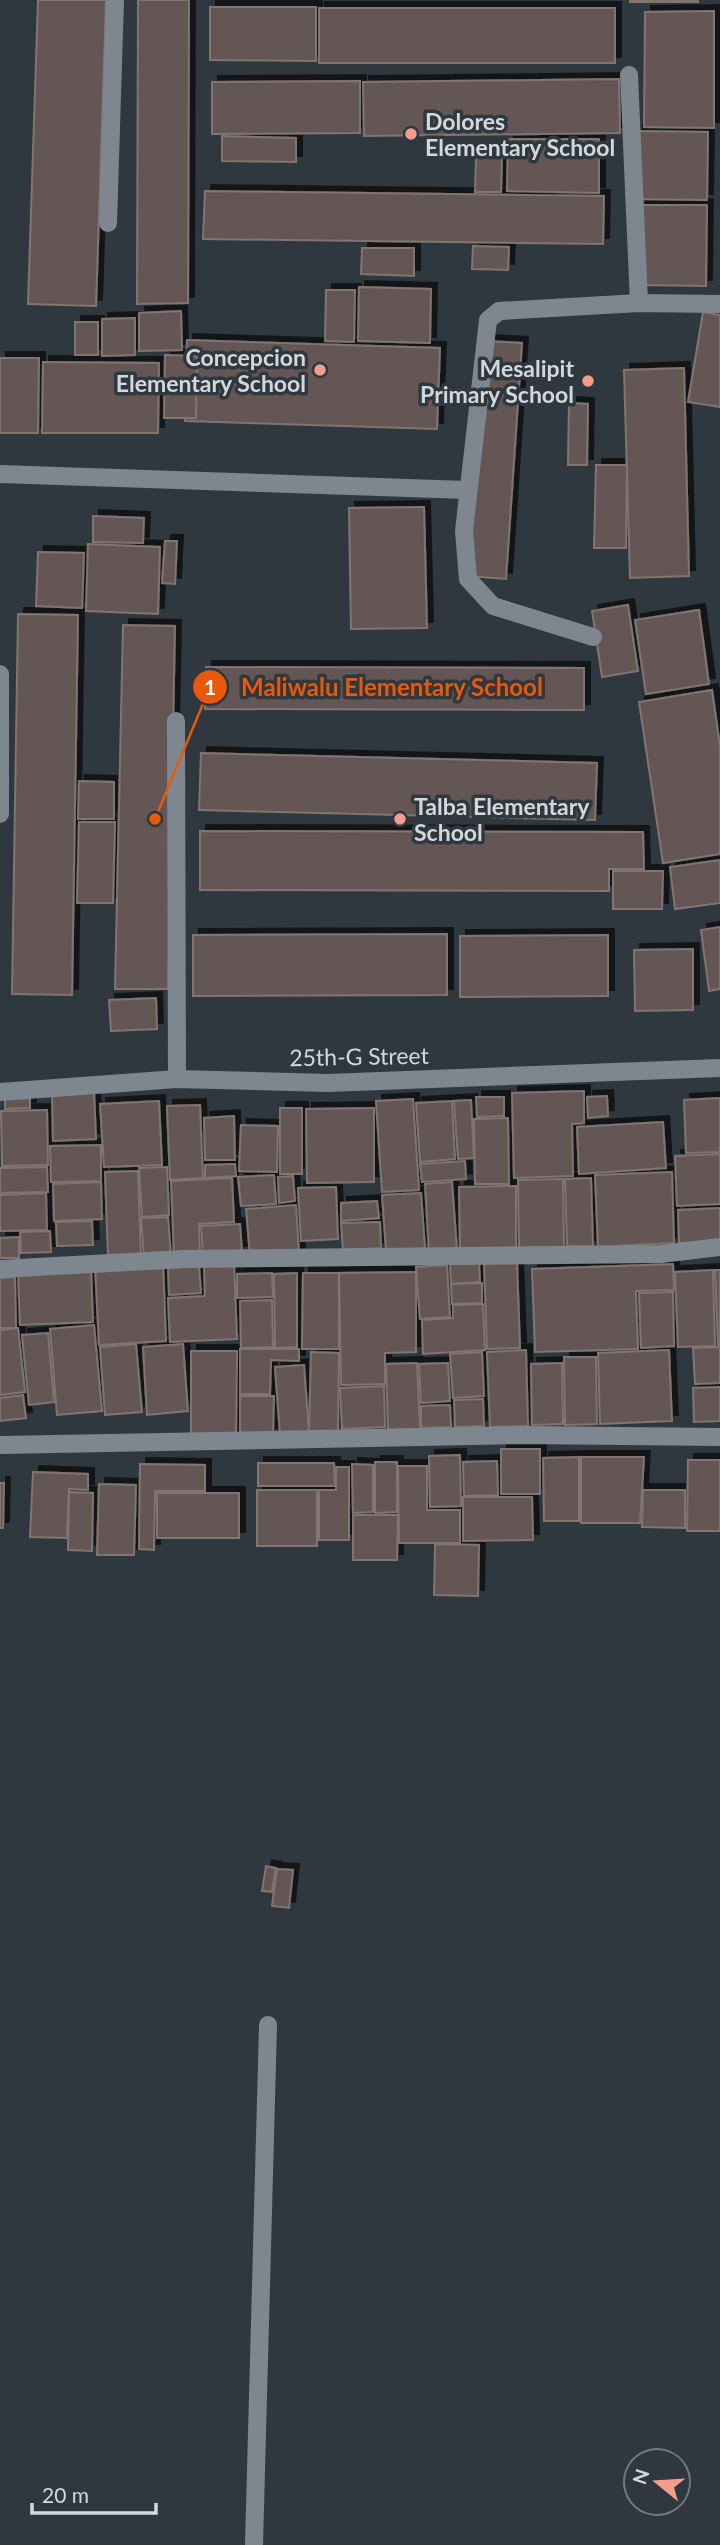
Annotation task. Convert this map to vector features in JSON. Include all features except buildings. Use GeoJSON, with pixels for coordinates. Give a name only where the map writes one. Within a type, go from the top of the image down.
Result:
{"type":"FeatureCollection","features":[{"type":"Feature","properties":{"kind":"street"},"geometry":{"type":"LineString","coordinates":[[108,223],[115,0]]}},
{"type":"Feature","properties":{"kind":"street"},"geometry":{"type":"LineString","coordinates":[[629,75],[639,303]]}},
{"type":"Feature","properties":{"kind":"street"},"geometry":{"type":"LineString","coordinates":[[593,637],[493,606],[468,579],[464,531],[467,490],[488,320],[499,311],[639,303],[720,304]]}},
{"type":"Feature","properties":{"kind":"street"},"geometry":{"type":"LineString","coordinates":[[0,474],[467,490]]}},
{"type":"Feature","properties":{"kind":"street"},"geometry":{"type":"LineString","coordinates":[[0,674],[0,814]]}},
{"type":"Feature","properties":{"kind":"street"},"geometry":{"type":"LineString","coordinates":[[176,721],[177,1079]]}},
{"type":"Feature","properties":{"kind":"street","name":"25th-G Street"},"geometry":{"type":"LineString","coordinates":[[0,1092],[177,1079],[328,1083],[720,1068]]}},
{"type":"Feature","properties":{"kind":"street"},"geometry":{"type":"LineString","coordinates":[[0,1269],[184,1259],[661,1254],[720,1247]]}},
{"type":"Feature","properties":{"kind":"street"},"geometry":{"type":"LineString","coordinates":[[0,1445],[527,1435],[720,1437]]}},
{"type":"Feature","properties":{"kind":"street"},"geometry":{"type":"LineString","coordinates":[[254,2545],[268,2025]]}},
{"type":"Feature","properties":{"kind":"place","name":"Dolores Elementary School"},"geometry":{"type":"Point","coordinates":[411,134]}},
{"type":"Feature","properties":{"kind":"place","name":"Concepcion Elementary School"},"geometry":{"type":"Point","coordinates":[320,370]}},
{"type":"Feature","properties":{"kind":"place","name":"Mesalipit Primary School"},"geometry":{"type":"Point","coordinates":[588,381]}},
{"type":"Feature","properties":{"kind":"place","name":"Maliwalu Elementary School"},"geometry":{"type":"Point","coordinates":[155,819]}},
{"type":"Feature","properties":{"kind":"place","name":"Talba Elementary School"},"geometry":{"type":"Point","coordinates":[400,819]}}]}
